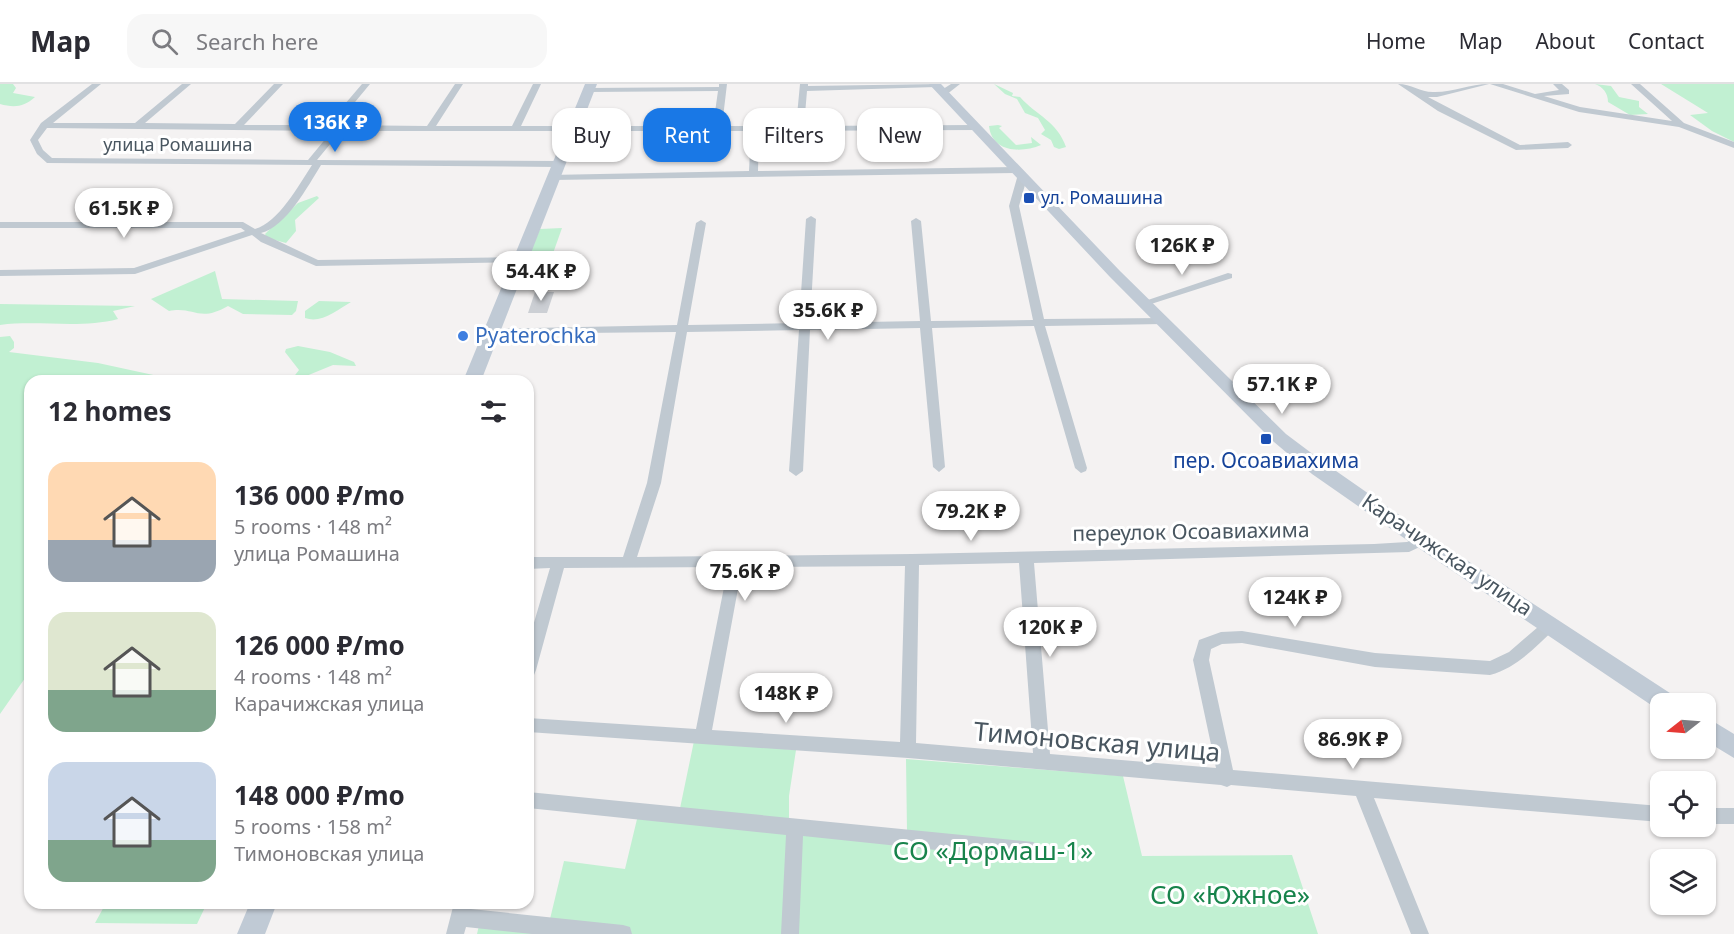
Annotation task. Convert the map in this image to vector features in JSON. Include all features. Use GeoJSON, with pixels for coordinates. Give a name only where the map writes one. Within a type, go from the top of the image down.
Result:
{"type":"FeatureCollection","features":[{"type":"Feature","properties":{"kind":"main road","name":"Карачижская улица"},"geometry":{"type":"LineString","coordinates":[[942,86],[974,128],[1018,174],[1280,438],[1319,469],[1421,540],[1652,693]]}},
{"type":"Feature","properties":{"kind":"main road"},"geometry":{"type":"LineString","coordinates":[[582,108],[590,87]]}},
{"type":"Feature","properties":{"kind":"main road"},"geometry":{"type":"LineString","coordinates":[[475,375],[559,162]]}},
{"type":"Feature","properties":{"kind":"main road"},"geometry":{"type":"LineString","coordinates":[[1716,735],[1734,747]]}},
{"type":"Feature","properties":{"kind":"main road"},"geometry":{"type":"LineString","coordinates":[[251,934],[261,909]]}},
{"type":"Feature","properties":{"kind":"street"},"geometry":{"type":"LineString","coordinates":[[44,125],[97,84]]}},
{"type":"Feature","properties":{"kind":"street"},"geometry":{"type":"LineString","coordinates":[[138,125],[187,84]]}},
{"type":"Feature","properties":{"kind":"street"},"geometry":{"type":"LineString","coordinates":[[238,126],[279,84]]}},
{"type":"Feature","properties":{"kind":"street"},"geometry":{"type":"LineString","coordinates":[[0,273],[135,272],[269,228],[277,222],[335,126],[366,84]]}},
{"type":"Feature","properties":{"kind":"street"},"geometry":{"type":"LineString","coordinates":[[430,129],[459,84]]}},
{"type":"Feature","properties":{"kind":"street"},"geometry":{"type":"LineString","coordinates":[[514,129],[537,84]]}},
{"type":"Feature","properties":{"kind":"street"},"geometry":{"type":"LineString","coordinates":[[1402,84],[1441,109],[1519,148],[1568,145]]}},
{"type":"Feature","properties":{"kind":"street"},"geometry":{"type":"LineString","coordinates":[[1419,94],[1437,95],[1485,84]]}},
{"type":"Feature","properties":{"kind":"street"},"geometry":{"type":"LineString","coordinates":[[1494,84],[1537,94],[1566,92],[1557,84]]}},
{"type":"Feature","properties":{"kind":"street"},"geometry":{"type":"LineString","coordinates":[[1635,84],[1682,125]]}},
{"type":"Feature","properties":{"kind":"street"},"geometry":{"type":"LineString","coordinates":[[802,108],[804,86],[942,86]]}},
{"type":"Feature","properties":{"kind":"street"},"geometry":{"type":"LineString","coordinates":[[590,87],[722,87],[719,108]]}},
{"type":"Feature","properties":{"kind":"street"},"geometry":{"type":"LineString","coordinates":[[1537,94],[1555,103],[1579,109],[1682,125],[1734,145]]}},
{"type":"Feature","properties":{"kind":"street"},"geometry":{"type":"LineString","coordinates":[[44,125],[552,129]]}},
{"type":"Feature","properties":{"kind":"street","name":"улица Ромашина"},"geometry":{"type":"LineString","coordinates":[[44,125],[34,140],[35,146],[50,161],[314,163],[753,175],[1018,174]]}},
{"type":"Feature","properties":{"kind":"street"},"geometry":{"type":"LineString","coordinates":[[845,128],[974,128]]}},
{"type":"Feature","properties":{"kind":"street"},"geometry":{"type":"LineString","coordinates":[[753,175],[754,162]]}},
{"type":"Feature","properties":{"kind":"street"},"geometry":{"type":"LineString","coordinates":[[1018,174],[1014,206],[1039,323],[1081,468]]}},
{"type":"Feature","properties":{"kind":"street"},"geometry":{"type":"LineString","coordinates":[[796,471],[811,219]]}},
{"type":"Feature","properties":{"kind":"street"},"geometry":{"type":"LineString","coordinates":[[916,220],[924,325],[939,466]]}},
{"type":"Feature","properties":{"kind":"street"},"geometry":{"type":"LineString","coordinates":[[629,561],[654,483],[701,223]]}},
{"type":"Feature","properties":{"kind":"street"},"geometry":{"type":"LineString","coordinates":[[0,225],[243,225],[265,240],[316,263],[521,260]]}},
{"type":"Feature","properties":{"kind":"street"},"geometry":{"type":"LineString","coordinates":[[1144,303],[1228,276]]}},
{"type":"Feature","properties":{"kind":"street"},"geometry":{"type":"LineString","coordinates":[[493,331],[1163,321]]}},
{"type":"Feature","properties":{"kind":"street","name":"переулок Осоавиахима"},"geometry":{"type":"LineString","coordinates":[[534,563],[912,560],[1374,549],[1409,547],[1421,540]]}},
{"type":"Feature","properties":{"kind":"street"},"geometry":{"type":"LineString","coordinates":[[1026,556],[1042,763]]}},
{"type":"Feature","properties":{"kind":"street"},"geometry":{"type":"LineString","coordinates":[[908,750],[912,560]]}},
{"type":"Feature","properties":{"kind":"street"},"geometry":{"type":"LineString","coordinates":[[703,736],[736,561]]}},
{"type":"Feature","properties":{"kind":"street"},"geometry":{"type":"LineString","coordinates":[[534,649],[559,562]]}},
{"type":"Feature","properties":{"kind":"street"},"geometry":{"type":"LineString","coordinates":[[1227,778],[1201,660],[1204,645],[1221,638],[1242,637],[1375,660],[1490,668],[1498,667],[1514,656],[1550,625]]}},
{"type":"Feature","properties":{"kind":"street","name":"Тимоновская улица"},"geometry":{"type":"LineString","coordinates":[[534,724],[908,750],[1650,813]]}},
{"type":"Feature","properties":{"kind":"street"},"geometry":{"type":"LineString","coordinates":[[1361,788],[1420,934]]}},
{"type":"Feature","properties":{"kind":"street"},"geometry":{"type":"LineString","coordinates":[[534,801],[1033,851]]}},
{"type":"Feature","properties":{"kind":"street"},"geometry":{"type":"LineString","coordinates":[[1716,816],[1734,816]]}},
{"type":"Feature","properties":{"kind":"street"},"geometry":{"type":"LineString","coordinates":[[790,934],[795,827]]}},
{"type":"Feature","properties":{"kind":"street"},"geometry":{"type":"LineString","coordinates":[[459,918],[623,934]]}},
{"type":"Feature","properties":{"kind":"green space"},"geometry":{"type":"Polygon","coordinates":[[[0,84],[13,84],[16,88],[13,93],[35,97],[19,106],[0,104],[0,84]]]}},
{"type":"Feature","properties":{"kind":"green space"},"geometry":{"type":"Polygon","coordinates":[[[994,84],[1013,93],[1012,96],[1020,97],[1046,119],[1062,138],[1066,147],[1059,149],[1054,147],[1051,140],[1041,134],[1045,130],[1038,118],[1025,113],[1017,99],[1005,94],[994,84]]]}},
{"type":"Feature","properties":{"kind":"green space"},"geometry":{"type":"Polygon","coordinates":[[[1595,84],[1611,86],[1619,97],[1639,101],[1639,107],[1648,114],[1630,115],[1608,102],[1604,91],[1595,84]]]}},
{"type":"Feature","properties":{"kind":"green space"},"geometry":{"type":"Polygon","coordinates":[[[1661,84],[1734,84],[1734,142],[1712,131],[1690,115],[1708,113],[1661,84]]]}},
{"type":"Feature","properties":{"kind":"green space"},"geometry":{"type":"Polygon","coordinates":[[[989,126],[1002,126],[999,128],[1016,145],[1032,143],[1031,137],[1041,145],[1017,150],[1002,146],[991,135],[989,126]]]}},
{"type":"Feature","properties":{"kind":"green space"},"geometry":{"type":"Polygon","coordinates":[[[317,196],[319,198],[295,220],[296,231],[286,243],[267,238],[265,234],[298,203],[317,196]]]}},
{"type":"Feature","properties":{"kind":"green space"},"geometry":{"type":"Polygon","coordinates":[[[562,228],[551,259],[528,258],[540,229],[562,228]]]}},
{"type":"Feature","properties":{"kind":"green space"},"geometry":{"type":"Polygon","coordinates":[[[215,271],[222,299],[298,301],[296,311],[292,315],[243,314],[228,306],[203,314],[185,310],[169,311],[151,299],[215,271]]]}},
{"type":"Feature","properties":{"kind":"green space"},"geometry":{"type":"Polygon","coordinates":[[[319,301],[351,302],[323,318],[305,318],[305,311],[319,301]]]}},
{"type":"Feature","properties":{"kind":"green space"},"geometry":{"type":"Polygon","coordinates":[[[0,304],[135,306],[113,311],[118,319],[104,322],[0,325],[0,304]]]}},
{"type":"Feature","properties":{"kind":"green space"},"geometry":{"type":"Polygon","coordinates":[[[10,336],[14,342],[14,348],[9,352],[98,363],[153,375],[24,375],[24,680],[0,714],[0,337],[10,336]]]}},
{"type":"Feature","properties":{"kind":"green space"},"geometry":{"type":"Polygon","coordinates":[[[298,346],[330,352],[354,362],[356,366],[333,365],[309,375],[295,375],[299,370],[285,352],[286,349],[298,346]]]}},
{"type":"Feature","properties":{"kind":"green space","name":"СО «Дормаш-1»"},"geometry":{"type":"Polygon","coordinates":[[[694,741],[796,750],[789,796],[789,821],[907,831],[906,759],[1123,776],[1142,856],[1292,855],[1318,934],[477,934],[482,912],[550,919],[564,861],[625,869],[638,815],[678,818],[694,741]]]}},
{"type":"Feature","properties":{"kind":"green space"},"geometry":{"type":"Polygon","coordinates":[[[103,909],[204,909],[197,924],[95,923],[103,909]]]}},
{"type":"Feature","properties":{"kind":"building"},"geometry":{"type":"Polygon","coordinates":[[[535,292],[554,292],[547,313],[528,313],[535,292]]]}},
{"type":"Feature","properties":{"kind":"place","name":"ул. Ромашина"},"geometry":{"type":"Point","coordinates":[1029,198]}},
{"type":"Feature","properties":{"kind":"place","name":"Pyaterochka"},"geometry":{"type":"Point","coordinates":[463,336]}},
{"type":"Feature","properties":{"kind":"place","name":"пер. Осоавиахима"},"geometry":{"type":"Point","coordinates":[1266,439]}},
{"type":"Feature","properties":{"kind":"park label","name":"СО «Южное»"},"geometry":{"type":"Point","coordinates":[1230,895]}}]}
